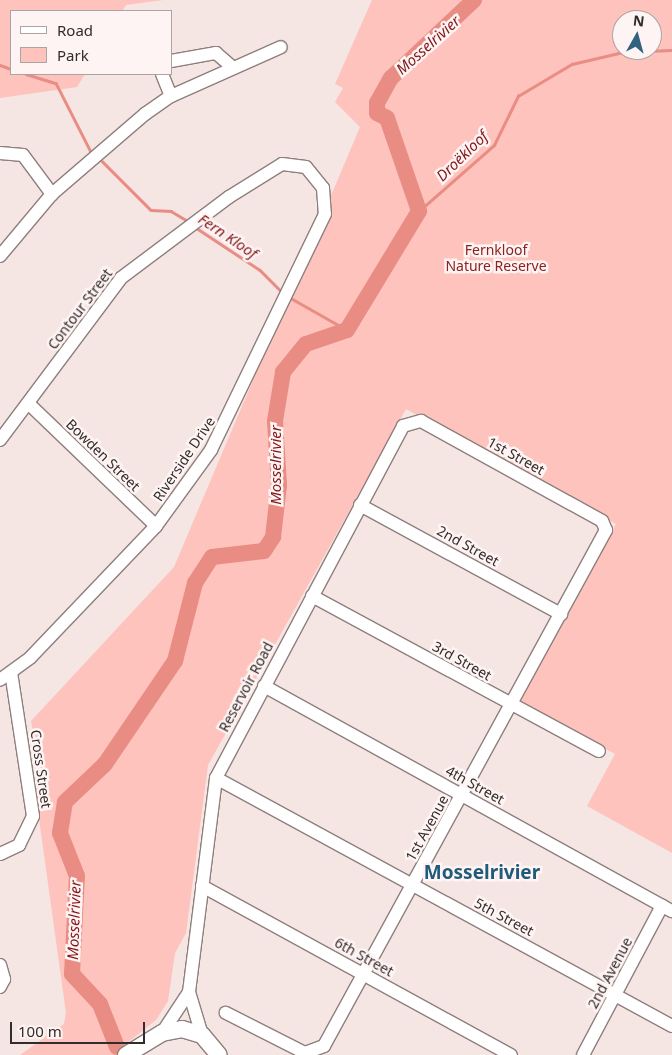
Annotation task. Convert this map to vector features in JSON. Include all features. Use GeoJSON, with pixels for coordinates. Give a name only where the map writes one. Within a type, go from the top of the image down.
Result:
{"type":"FeatureCollection","features":[{"type":"Feature","properties":{"kind":"main road"},"geometry":{"type":"LineString","coordinates":[[126,1055],[156,1037],[182,1029],[228,1055]]}},
{"type":"Feature","properties":{"kind":"main road"},"geometry":{"type":"LineString","coordinates":[[141,1055],[156,1037]]}},
{"type":"Feature","properties":{"kind":"street"},"geometry":{"type":"LineString","coordinates":[[0,256],[52,194],[171,96],[232,66],[281,48]]}},
{"type":"Feature","properties":{"kind":"street"},"geometry":{"type":"LineString","coordinates":[[172,61],[216,53],[232,66]]}},
{"type":"Feature","properties":{"kind":"street"},"geometry":{"type":"LineString","coordinates":[[162,75],[171,96]]}},
{"type":"Feature","properties":{"kind":"street"},"geometry":{"type":"LineString","coordinates":[[0,153],[23,156],[52,194]]}},
{"type":"Feature","properties":{"kind":"street","name":"Contour Street"},"geometry":{"type":"LineString","coordinates":[[0,440],[29,404],[110,290],[191,224],[282,164],[306,168]]}},
{"type":"Feature","properties":{"kind":"street","name":"Riverside Drive"},"geometry":{"type":"LineString","coordinates":[[5,676],[156,526],[216,443],[326,207],[323,188],[306,168]]}},
{"type":"Feature","properties":{"kind":"street","name":"Bowden Street"},"geometry":{"type":"LineString","coordinates":[[29,404],[156,526]]}},
{"type":"Feature","properties":{"kind":"street","name":"1st Street"},"geometry":{"type":"LineString","coordinates":[[407,422],[421,421],[606,527]]}},
{"type":"Feature","properties":{"kind":"street","name":"Reservoir Road"},"geometry":{"type":"LineString","coordinates":[[156,1037],[189,992],[216,778],[360,505],[407,422]]}},
{"type":"Feature","properties":{"kind":"street","name":"2nd Street"},"geometry":{"type":"LineString","coordinates":[[360,505],[561,614]]}},
{"type":"Feature","properties":{"kind":"street","name":"1st Avenue"},"geometry":{"type":"LineString","coordinates":[[226,1013],[312,1054],[324,1046],[512,705],[606,527]]}},
{"type":"Feature","properties":{"kind":"street","name":"3rd Street"},"geometry":{"type":"LineString","coordinates":[[312,596],[600,751]]}},
{"type":"Feature","properties":{"kind":"street","name":"Cross Street"},"geometry":{"type":"LineString","coordinates":[[0,854],[19,844],[33,816],[5,676]]}},
{"type":"Feature","properties":{"kind":"street","name":"4th Street"},"geometry":{"type":"LineString","coordinates":[[264,686],[667,909]]}},
{"type":"Feature","properties":{"kind":"street","name":"5th Street"},"geometry":{"type":"LineString","coordinates":[[216,778],[672,1026]]}},
{"type":"Feature","properties":{"kind":"street","name":"6th Street"},"geometry":{"type":"LineString","coordinates":[[202,886],[511,1055]]}},
{"type":"Feature","properties":{"kind":"street","name":"2nd Avenue"},"geometry":{"type":"LineString","coordinates":[[583,1055],[615,995],[667,909]]}},
{"type":"Feature","properties":{"kind":"street"},"geometry":{"type":"LineString","coordinates":[[0,965],[4,979],[0,987]]}},
{"type":"Feature","properties":{"kind":"street","name":"Reservoir Road"},"geometry":{"type":"LineString","coordinates":[[189,992],[212,1045]]}},
{"type":"Feature","properties":{"kind":"green space"},"geometry":{"type":"Polygon","coordinates":[[[0,0],[163,0],[126,5],[123,10],[10,10],[10,75],[84,75],[77,87],[0,98],[0,0]]]}},
{"type":"Feature","properties":{"kind":"green space","name":"Fernkloof Nature Reserve"},"geometry":{"type":"Polygon","coordinates":[[[372,0],[672,0],[672,853],[587,806],[615,754],[520,702],[616,524],[406,409],[208,765],[186,933],[175,953],[168,1001],[156,1020],[126,1044],[124,1055],[20,1055],[64,1024],[66,1013],[35,790],[42,779],[31,721],[174,567],[360,127],[335,102],[343,88],[335,84],[372,0]]]}},
{"type":"Feature","properties":{"kind":"waterway","name":"Mosselrivier"},"geometry":{"type":"LineString","coordinates":[[117,1047],[100,1004],[72,974],[77,876],[60,833],[65,802],[105,764],[175,661],[195,583],[212,557],[264,551],[273,537],[279,485],[275,421],[283,372],[306,344],[347,330],[419,211],[387,118],[377,113],[377,103],[391,78],[474,0]]}},
{"type":"Feature","properties":{"kind":"waterway","name":"Droëkloof"},"geometry":{"type":"LineString","coordinates":[[419,211],[494,145],[518,96],[572,64],[623,52],[672,50]]}},
{"type":"Feature","properties":{"kind":"waterway","name":"Fern Kloof"},"geometry":{"type":"LineString","coordinates":[[0,65],[10,69]]}},
{"type":"Feature","properties":{"kind":"waterway","name":"Fern Kloof"},"geometry":{"type":"LineString","coordinates":[[29,75],[56,83],[92,154]]}},
{"type":"Feature","properties":{"kind":"waterway","name":"Fern Kloof"},"geometry":{"type":"LineString","coordinates":[[102,161],[151,210],[171,211],[189,222]]}},
{"type":"Feature","properties":{"kind":"waterway","name":"Fern Kloof"},"geometry":{"type":"LineString","coordinates":[[195,227],[260,270],[282,292]]}},
{"type":"Feature","properties":{"kind":"waterway","name":"Fern Kloof"},"geometry":{"type":"LineString","coordinates":[[289,297],[347,330]]}},
{"type":"Feature","properties":{"kind":"district","name":"Mosselrivier"},"geometry":{"type":"Point","coordinates":[482,873]}}]}
